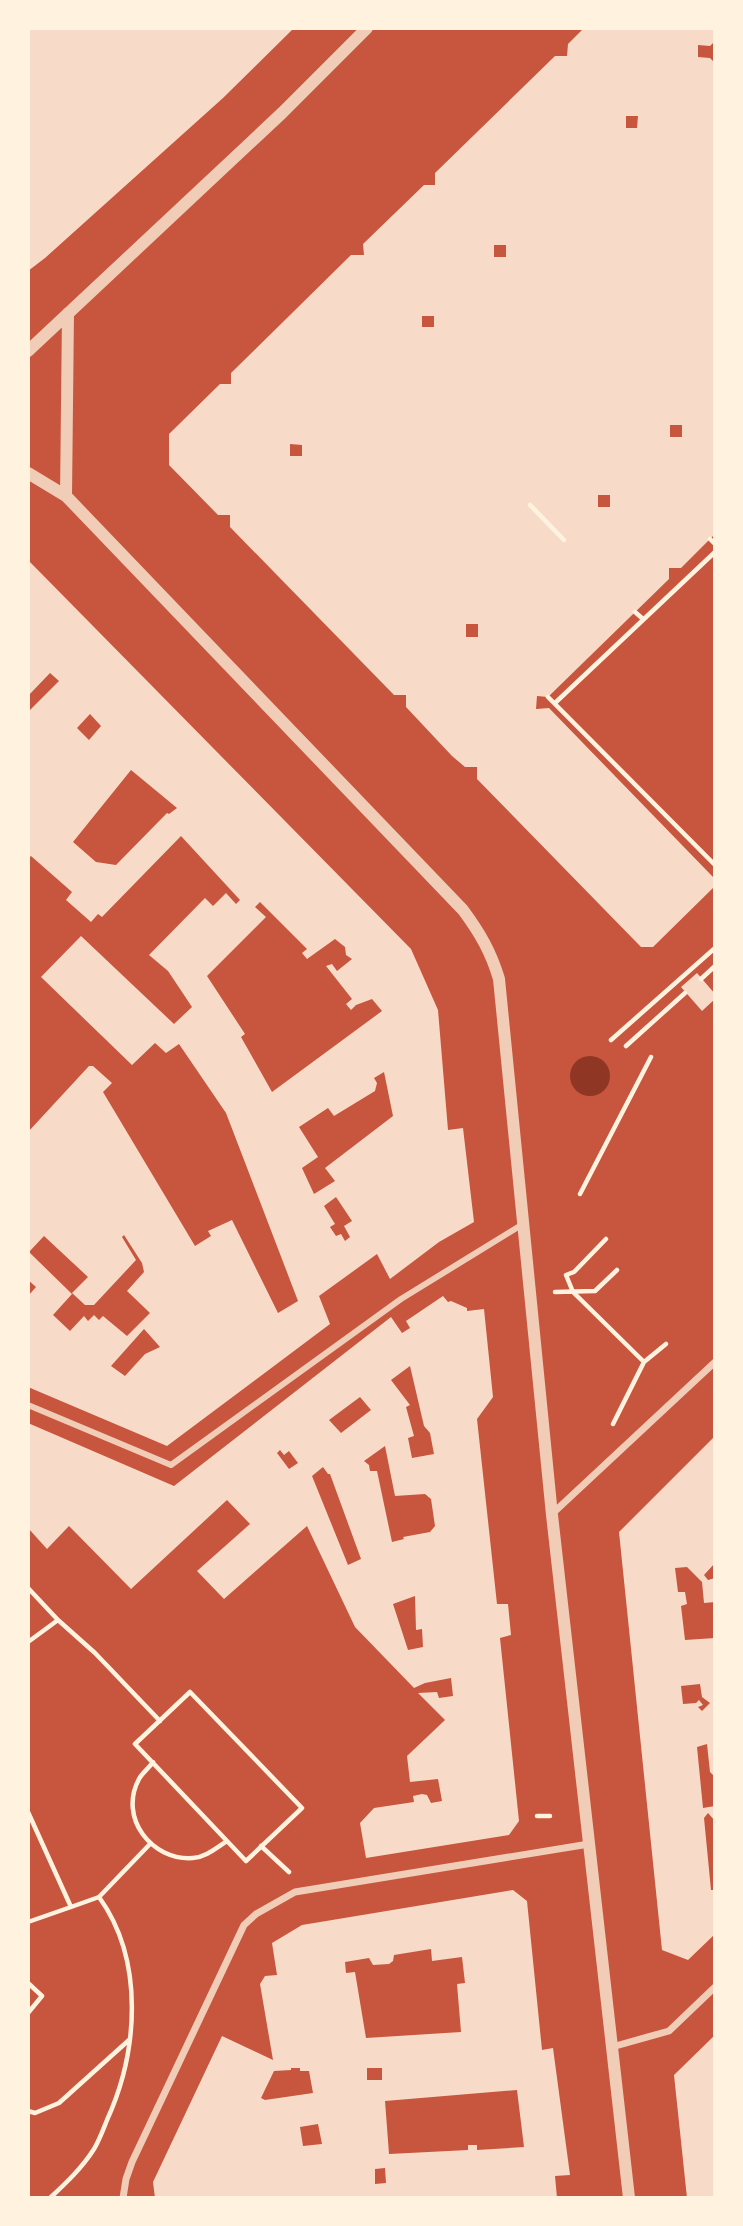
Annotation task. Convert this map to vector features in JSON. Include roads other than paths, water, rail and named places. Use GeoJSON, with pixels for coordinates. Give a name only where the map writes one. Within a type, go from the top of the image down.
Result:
{"type":"FeatureCollection","features":[{"type":"Feature","properties":{"kind":"street"},"geometry":{"type":"LineString","coordinates":[[28,351],[282,113],[367,28]]}},
{"type":"Feature","properties":{"kind":"street"},"geometry":{"type":"LineString","coordinates":[[66,496],[68,313]]}},
{"type":"Feature","properties":{"kind":"street"},"geometry":{"type":"LineString","coordinates":[[28,473],[66,496],[463,910],[483,936],[499,979],[552,1515],[629,2198]]}},
{"type":"Feature","properties":{"kind":"street"},"geometry":{"type":"LineString","coordinates":[[28,1405],[171,1465],[401,1299],[523,1224]]}},
{"type":"Feature","properties":{"kind":"street"},"geometry":{"type":"LineString","coordinates":[[552,1515],[715,1362]]}},
{"type":"Feature","properties":{"kind":"street"},"geometry":{"type":"LineString","coordinates":[[123,2197],[132,2162],[244,1925],[256,1914],[295,1892],[589,1844]]}},
{"type":"Feature","properties":{"kind":"street"},"geometry":{"type":"LineString","coordinates":[[612,2047],[669,2031],[715,1987]]}}]}
